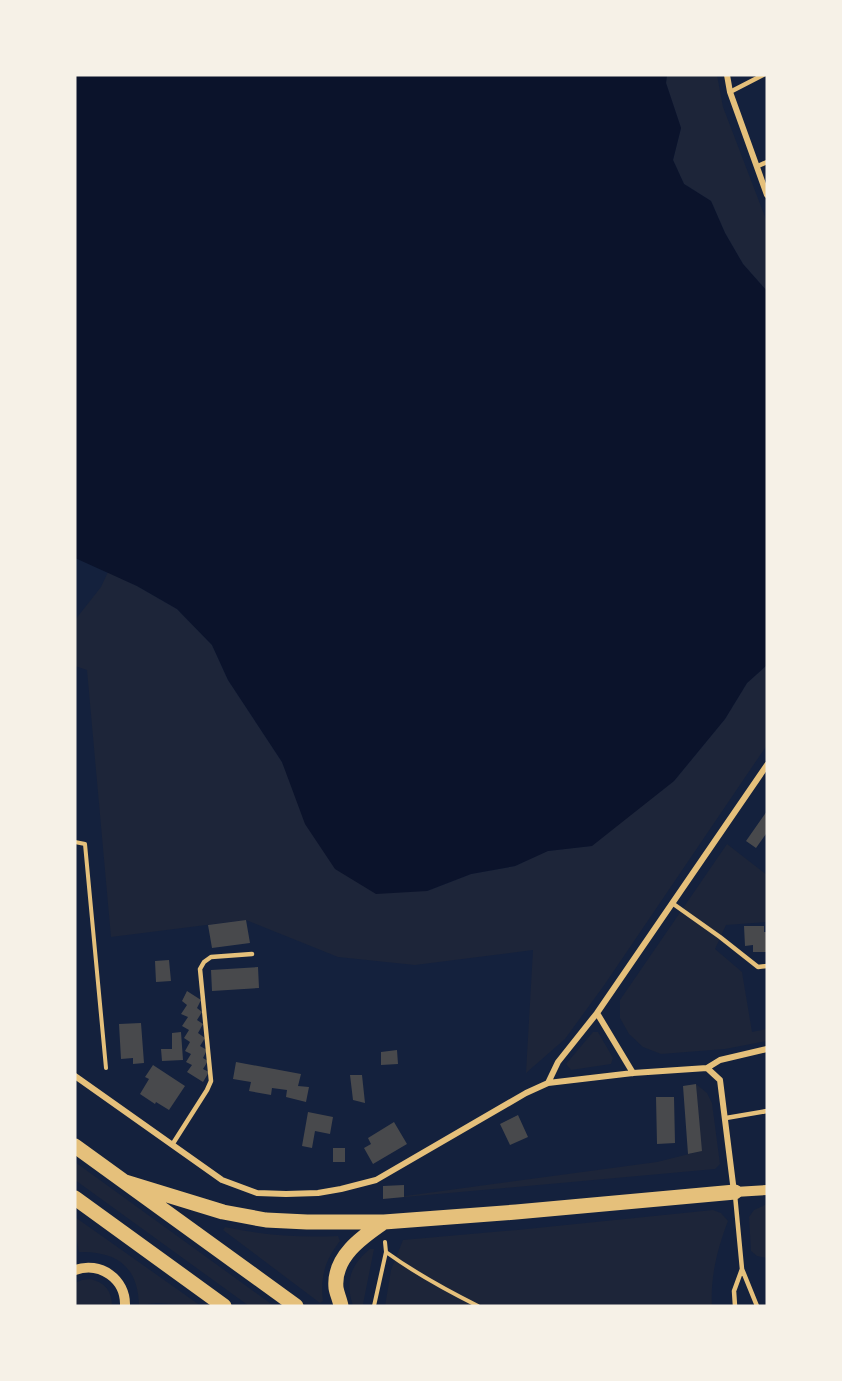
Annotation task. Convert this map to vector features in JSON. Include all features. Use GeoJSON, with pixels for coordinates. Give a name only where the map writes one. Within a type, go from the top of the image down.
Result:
{"type":"FeatureCollection","features":[{"type":"Feature","properties":{"kind":"main road"},"geometry":{"type":"LineString","coordinates":[[75,1146],[296,1306]]}},
{"type":"Feature","properties":{"kind":"main road"},"geometry":{"type":"LineString","coordinates":[[125,1182],[223,1212],[266,1220],[385,1230]]}},
{"type":"Feature","properties":{"kind":"main road"},"geometry":{"type":"LineString","coordinates":[[341,1306],[336,1286],[338,1270],[345,1256],[360,1239],[385,1230],[516,1212],[735,1192]]}},
{"type":"Feature","properties":{"kind":"main road"},"geometry":{"type":"LineString","coordinates":[[75,1198],[224,1306]]}},
{"type":"Feature","properties":{"kind":"street"},"geometry":{"type":"LineString","coordinates":[[727,75],[730,92],[767,195]]}},
{"type":"Feature","properties":{"kind":"street"},"geometry":{"type":"LineString","coordinates":[[548,1083],[558,1062],[597,1013],[767,765]]}},
{"type":"Feature","properties":{"kind":"street"},"geometry":{"type":"LineString","coordinates":[[597,1013],[633,1073]]}},
{"type":"Feature","properties":{"kind":"street"},"geometry":{"type":"LineString","coordinates":[[75,1076],[222,1180],[257,1192],[318,1193],[376,1180],[526,1093],[548,1083],[633,1073],[707,1068],[720,1060],[767,1049]]}},
{"type":"Feature","properties":{"kind":"street"},"geometry":{"type":"LineString","coordinates":[[707,1068],[720,1080],[735,1192],[767,1190]]}},
{"type":"Feature","properties":{"kind":"street"},"geometry":{"type":"LineString","coordinates":[[75,1270],[89,1267],[110,1274],[118,1281],[123,1291],[125,1306]]}},
{"type":"Feature","properties":{"kind":"lane"},"geometry":{"type":"LineString","coordinates":[[730,92],[763,75]]}},
{"type":"Feature","properties":{"kind":"lane"},"geometry":{"type":"LineString","coordinates":[[758,166],[767,162]]}},
{"type":"Feature","properties":{"kind":"lane"},"geometry":{"type":"LineString","coordinates":[[672,903],[758,967],[767,966]]}},
{"type":"Feature","properties":{"kind":"lane"},"geometry":{"type":"LineString","coordinates":[[172,1145],[211,1081],[200,969],[211,957],[252,954]]}},
{"type":"Feature","properties":{"kind":"lane"},"geometry":{"type":"LineString","coordinates":[[726,1118],[767,1111]]}},
{"type":"Feature","properties":{"kind":"lane"},"geometry":{"type":"LineString","coordinates":[[735,1192],[742,1269],[757,1306]]}},
{"type":"Feature","properties":{"kind":"lane"},"geometry":{"type":"LineString","coordinates":[[735,1306],[734,1291],[742,1269]]}},
{"type":"Feature","properties":{"kind":"path"},"geometry":{"type":"LineString","coordinates":[[75,842],[85,844],[106,1068]]}},
{"type":"Feature","properties":{"kind":"path"},"geometry":{"type":"LineString","coordinates":[[374,1306],[386,1252],[385,1230]]}},
{"type":"Feature","properties":{"kind":"path"},"geometry":{"type":"LineString","coordinates":[[386,1252],[409,1269],[478,1306]]}},
{"type":"Feature","properties":{"kind":"shaded area"},"geometry":{"type":"Polygon","coordinates":[[[75,75],[667,75],[666,83],[681,128],[673,160],[684,184],[711,201],[725,233],[743,264],[767,291],[767,665],[747,683],[725,719],[674,781],[592,846],[548,851],[515,866],[471,874],[427,891],[376,894],[335,869],[305,824],[282,762],[228,680],[212,645],[177,609],[137,586],[75,558],[75,75]]]}},
{"type":"Feature","properties":{"kind":"shaded area"},"geometry":{"type":"Polygon","coordinates":[[[667,75],[717,75],[723,107],[767,222],[767,291],[743,264],[725,233],[711,201],[684,184],[673,160],[681,128],[666,83],[667,75]]]}},
{"type":"Feature","properties":{"kind":"shaded area"},"geometry":{"type":"Polygon","coordinates":[[[108,572],[177,609],[212,645],[228,680],[282,762],[291,784],[427,891],[471,874],[515,866],[547,851],[590,846],[674,781],[725,719],[747,683],[767,665],[767,745],[605,984],[565,1039],[526,1073],[533,950],[415,965],[338,957],[246,920],[111,937],[87,670],[75,666],[75,620],[101,587],[108,572]]]}},
{"type":"Feature","properties":{"kind":"shaded area"},"geometry":{"type":"Polygon","coordinates":[[[727,844],[767,875],[767,922],[726,925],[715,949],[742,972],[752,1032],[767,1029],[767,1041],[725,1049],[661,1054],[643,1047],[629,1034],[620,1018],[620,1000],[727,844]]]}},
{"type":"Feature","properties":{"kind":"shaded area"},"geometry":{"type":"Polygon","coordinates":[[[593,1032],[598,1032],[613,1058],[611,1064],[571,1070],[566,1064],[593,1032]]]}},
{"type":"Feature","properties":{"kind":"shaded area"},"geometry":{"type":"Polygon","coordinates":[[[696,1084],[707,1093],[712,1103],[720,1164],[715,1169],[383,1199],[657,1162],[701,1151],[696,1084]]]}},
{"type":"Feature","properties":{"kind":"shaded area"},"geometry":{"type":"Polygon","coordinates":[[[75,1162],[274,1306],[249,1306],[75,1180],[75,1162]]]}},
{"type":"Feature","properties":{"kind":"shaded area"},"geometry":{"type":"Polygon","coordinates":[[[767,1204],[767,1258],[757,1256],[751,1251],[749,1217],[754,1210],[767,1204]]]}},
{"type":"Feature","properties":{"kind":"shaded area"},"geometry":{"type":"Polygon","coordinates":[[[713,1210],[721,1213],[728,1221],[715,1262],[712,1306],[385,1306],[391,1270],[403,1240],[713,1210]]]}},
{"type":"Feature","properties":{"kind":"shaded area"},"geometry":{"type":"Polygon","coordinates":[[[75,1217],[201,1306],[157,1303],[139,1305],[134,1280],[122,1264],[104,1254],[79,1252],[75,1217]]]}},
{"type":"Feature","properties":{"kind":"shaded area"},"geometry":{"type":"Polygon","coordinates":[[[225,1227],[281,1235],[338,1236],[340,1241],[325,1269],[322,1284],[323,1301],[320,1303],[223,1230],[225,1227]]]}},
{"type":"Feature","properties":{"kind":"shaded area"},"geometry":{"type":"Polygon","coordinates":[[[370,1249],[374,1249],[363,1304],[365,1306],[353,1306],[349,1289],[351,1274],[358,1261],[370,1249]]]}},
{"type":"Feature","properties":{"kind":"shaded area"},"geometry":{"type":"Polygon","coordinates":[[[90,1279],[100,1282],[107,1288],[112,1306],[75,1306],[75,1283],[90,1279]]]}},
{"type":"Feature","properties":{"kind":"building"},"geometry":{"type":"Polygon","coordinates":[[[767,811],[767,835],[756,848],[746,841],[767,811]]]}},
{"type":"Feature","properties":{"kind":"building"},"geometry":{"type":"Polygon","coordinates":[[[246,920],[250,943],[212,948],[208,925],[246,920]]]}},
{"type":"Feature","properties":{"kind":"building"},"geometry":{"type":"Polygon","coordinates":[[[744,926],[764,926],[764,932],[767,932],[767,952],[753,952],[753,945],[745,946],[744,926]]]}},
{"type":"Feature","properties":{"kind":"building"},"geometry":{"type":"Polygon","coordinates":[[[169,960],[171,981],[156,982],[155,961],[169,960]]]}},
{"type":"Feature","properties":{"kind":"building"},"geometry":{"type":"Polygon","coordinates":[[[258,967],[259,988],[212,991],[211,970],[258,967]]]}},
{"type":"Feature","properties":{"kind":"building"},"geometry":{"type":"Polygon","coordinates":[[[187,991],[201,1000],[197,1008],[202,1012],[197,1020],[203,1024],[198,1033],[205,1038],[200,1046],[207,1050],[203,1058],[208,1061],[203,1069],[209,1072],[203,1082],[187,1072],[192,1065],[186,1062],[191,1054],[185,1051],[190,1042],[184,1038],[189,1030],[182,1026],[188,1017],[181,1014],[187,1005],[182,1001],[187,991]]]}},
{"type":"Feature","properties":{"kind":"building"},"geometry":{"type":"Polygon","coordinates":[[[141,1023],[144,1063],[133,1064],[133,1058],[121,1059],[119,1024],[141,1023]]]}},
{"type":"Feature","properties":{"kind":"building"},"geometry":{"type":"Polygon","coordinates":[[[181,1032],[183,1060],[162,1061],[161,1049],[172,1049],[172,1033],[181,1032]]]}},
{"type":"Feature","properties":{"kind":"building"},"geometry":{"type":"Polygon","coordinates":[[[397,1050],[398,1064],[381,1065],[381,1052],[397,1050]]]}},
{"type":"Feature","properties":{"kind":"building"},"geometry":{"type":"Polygon","coordinates":[[[236,1062],[301,1074],[298,1086],[309,1087],[306,1102],[286,1097],[287,1090],[272,1088],[271,1095],[249,1091],[251,1082],[233,1079],[236,1062]]]}},
{"type":"Feature","properties":{"kind":"building"},"geometry":{"type":"Polygon","coordinates":[[[153,1065],[185,1086],[169,1110],[140,1094],[149,1079],[145,1077],[153,1065]]]}},
{"type":"Feature","properties":{"kind":"building"},"geometry":{"type":"Polygon","coordinates":[[[350,1075],[362,1075],[365,1103],[353,1100],[350,1075]]]}},
{"type":"Feature","properties":{"kind":"building"},"geometry":{"type":"Polygon","coordinates":[[[696,1084],[702,1151],[688,1154],[683,1086],[696,1084]]]}},
{"type":"Feature","properties":{"kind":"building"},"geometry":{"type":"Polygon","coordinates":[[[656,1097],[674,1097],[675,1143],[657,1144],[656,1097]]]}},
{"type":"Feature","properties":{"kind":"building"},"geometry":{"type":"Polygon","coordinates":[[[308,1112],[333,1117],[330,1134],[315,1131],[312,1148],[302,1146],[308,1112]]]}},
{"type":"Feature","properties":{"kind":"building"},"geometry":{"type":"Polygon","coordinates":[[[518,1115],[528,1137],[510,1145],[500,1124],[518,1115]]]}},
{"type":"Feature","properties":{"kind":"building"},"geometry":{"type":"Polygon","coordinates":[[[394,1122],[407,1144],[373,1164],[364,1148],[371,1144],[368,1138],[394,1122]]]}},
{"type":"Feature","properties":{"kind":"building"},"geometry":{"type":"Polygon","coordinates":[[[333,1148],[345,1148],[345,1162],[333,1162],[333,1148]]]}},
{"type":"Feature","properties":{"kind":"building"},"geometry":{"type":"Polygon","coordinates":[[[404,1185],[404,1197],[383,1199],[383,1186],[404,1185]]]}}]}
